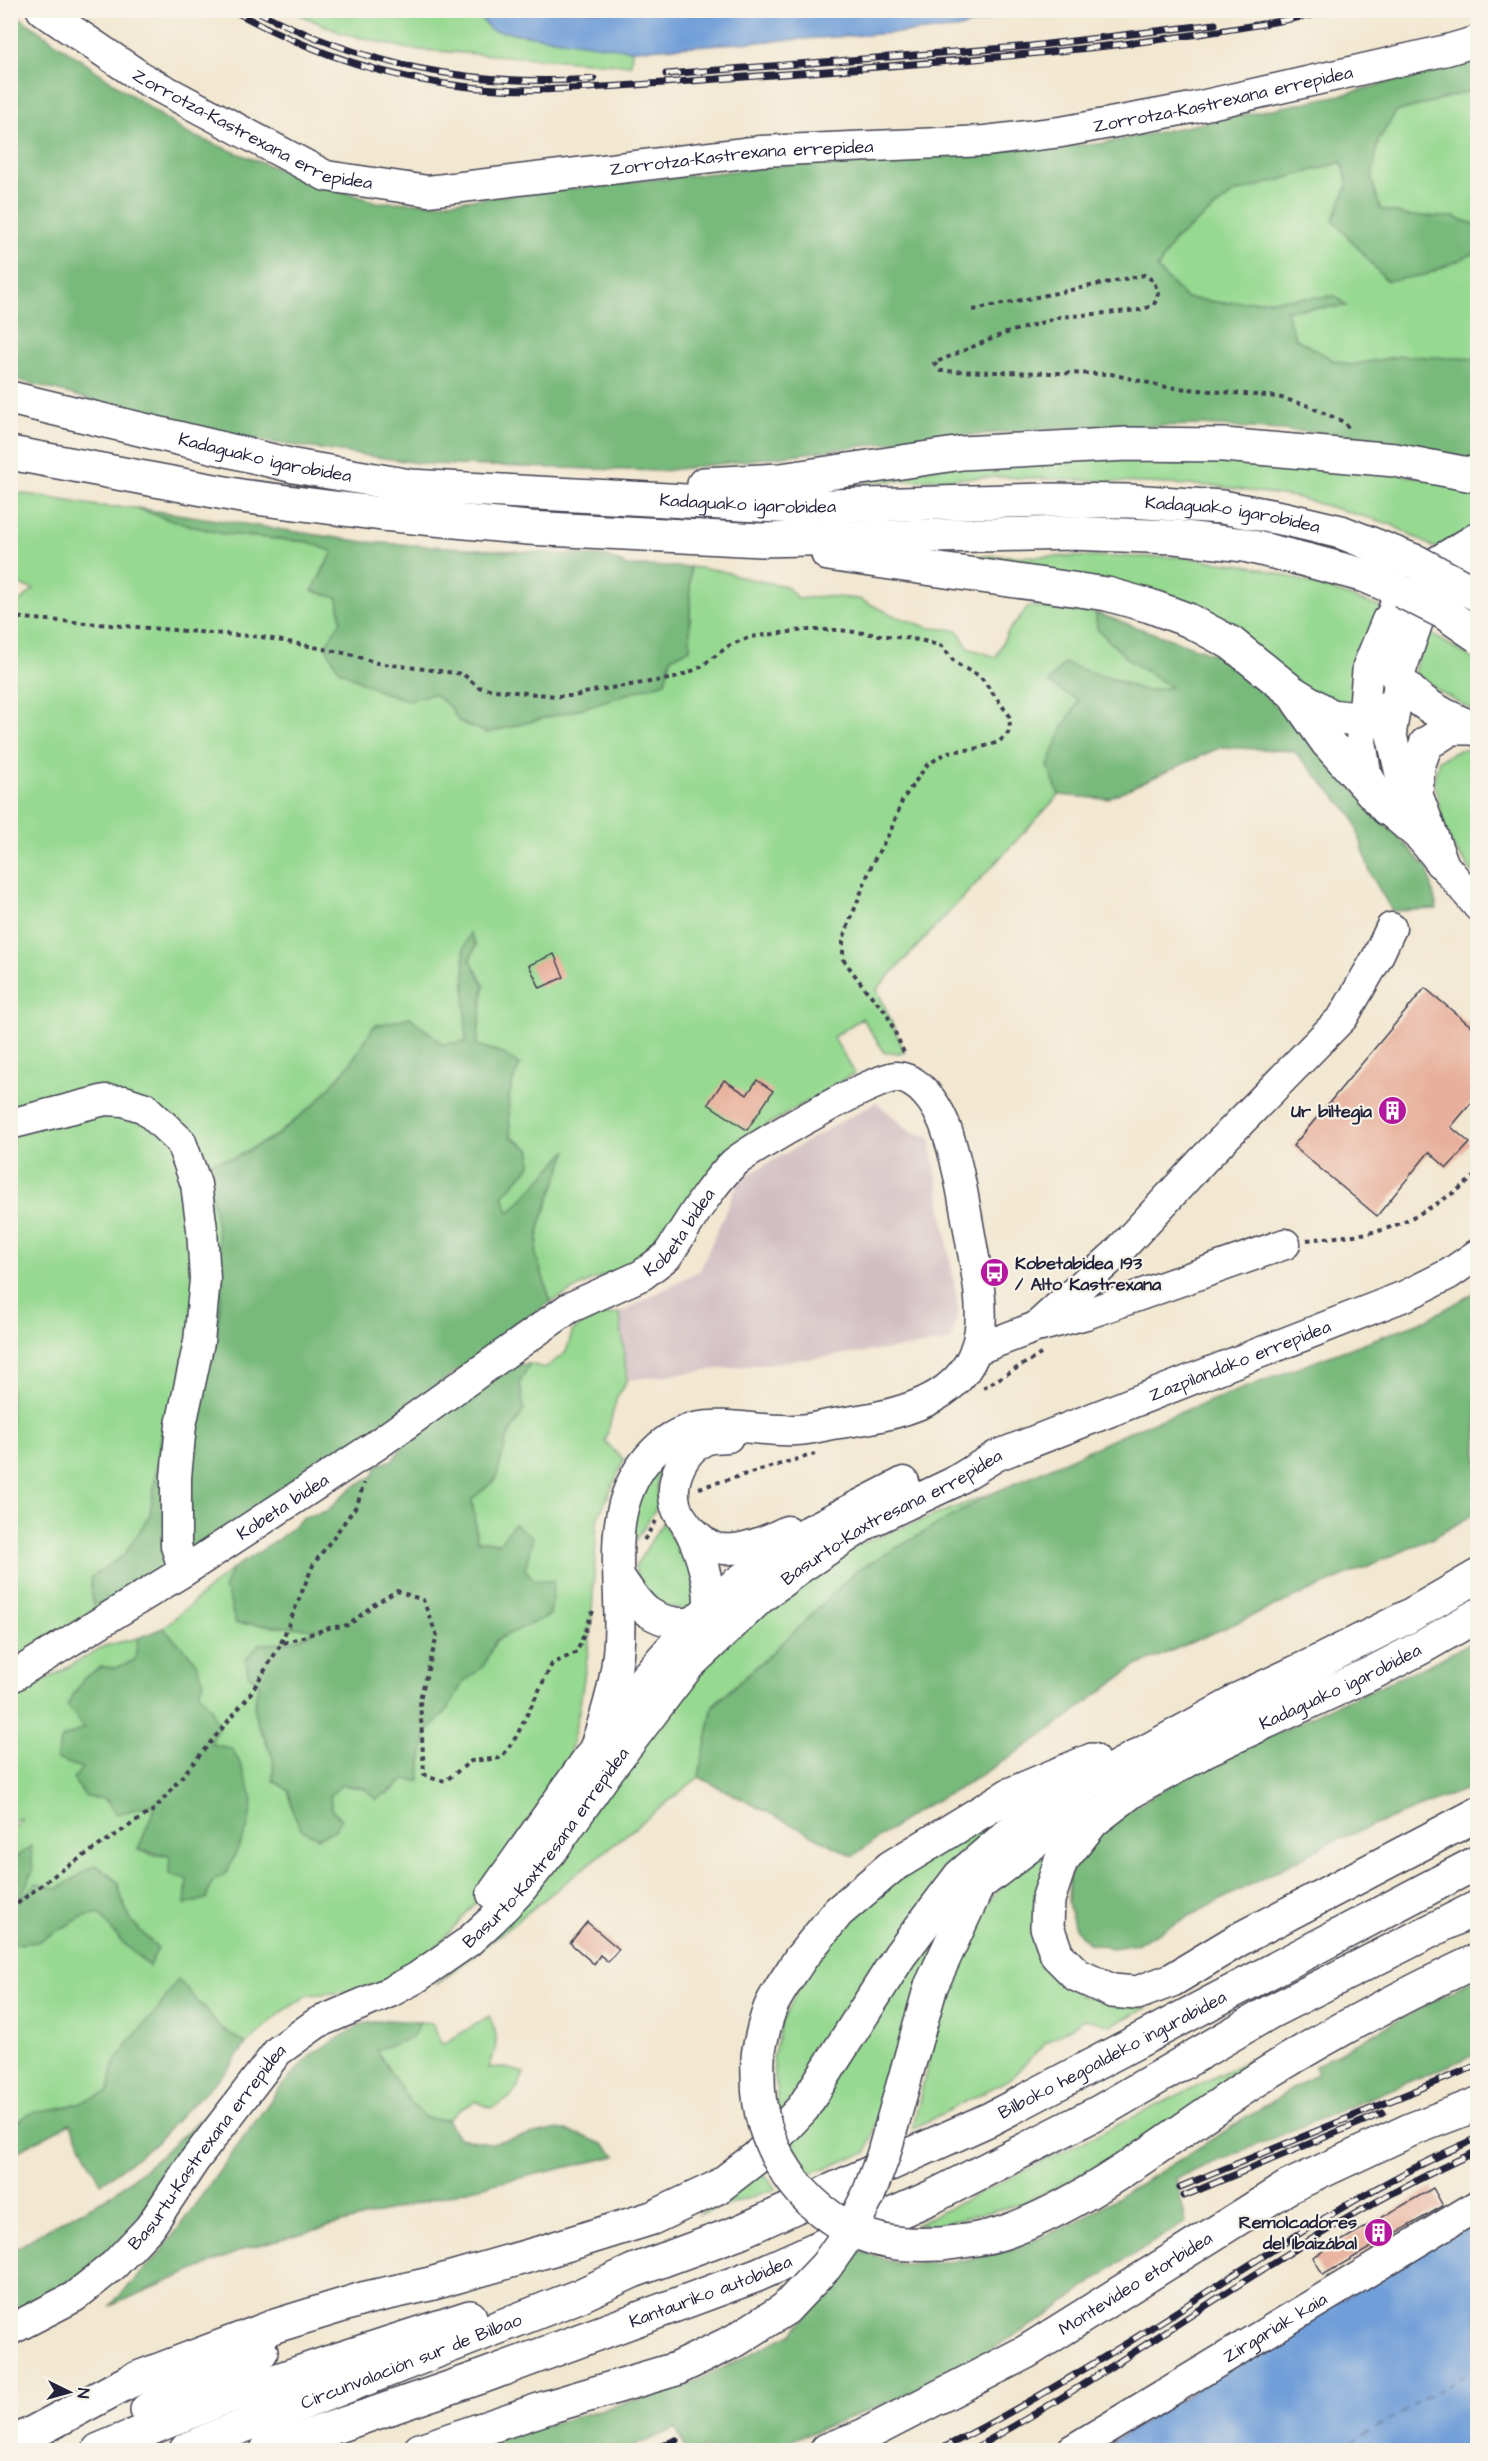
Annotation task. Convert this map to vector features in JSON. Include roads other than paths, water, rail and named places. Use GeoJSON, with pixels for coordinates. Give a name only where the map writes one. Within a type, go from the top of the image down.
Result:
{"type":"FeatureCollection","features":[{"type":"Feature","properties":{"kind":"main road","name":"Kadaguako igarobidea"},"geometry":{"type":"LineString","coordinates":[[10,398],[294,466],[410,486],[796,507],[1045,500],[1130,501],[1222,507],[1341,532],[1417,562],[1459,583],[1475,579]]}},
{"type":"Feature","properties":{"kind":"main road"},"geometry":{"type":"LineString","coordinates":[[575,496],[680,485],[782,480],[962,453],[1127,444],[1224,445],[1395,459],[1478,476]]}},
{"type":"Feature","properties":{"kind":"main road","name":"Kadaguako igarobidea"},"geometry":{"type":"LineString","coordinates":[[10,453],[178,486],[382,514],[528,528],[761,540],[1070,533],[1175,537],[1244,545],[1365,576],[1399,598],[1443,612],[1478,636]]}},
{"type":"Feature","properties":{"kind":"main road"},"geometry":{"type":"LineString","coordinates":[[761,540],[833,555],[1107,594],[1150,606],[1188,620],[1231,643],[1292,692],[1330,716],[1373,721],[1398,691]]}},
{"type":"Feature","properties":{"kind":"main road"},"geometry":{"type":"LineString","coordinates":[[1399,598],[1387,643],[1398,691],[1446,718],[1475,728]]}},
{"type":"Feature","properties":{"kind":"main road"},"geometry":{"type":"LineString","coordinates":[[1292,692],[1327,742],[1387,809]]}},
{"type":"Feature","properties":{"kind":"main road"},"geometry":{"type":"LineString","coordinates":[[1441,862],[1416,795],[1418,766],[1426,744],[1451,728],[1475,728]]}},
{"type":"Feature","properties":{"kind":"main road","name":"Kadaguako igarobidea"},"geometry":{"type":"LineString","coordinates":[[1257,1691],[1407,1617],[1478,1576]]}},
{"type":"Feature","properties":{"kind":"main road","name":"Kadaguako igarobidea"},"geometry":{"type":"LineString","coordinates":[[1199,1754],[1384,1667],[1478,1615]]}},
{"type":"Feature","properties":{"kind":"main road"},"geometry":{"type":"LineString","coordinates":[[1257,1691],[1009,1795],[891,1867],[838,1912],[800,1959],[772,2003],[758,2052],[758,2094],[762,2121],[772,2148],[804,2192],[817,2207],[831,2217],[862,2235],[882,2241],[908,2245],[941,2244],[1008,2231],[1043,2216],[1118,2174],[1268,2072],[1377,2008],[1478,1960]]}},
{"type":"Feature","properties":{"kind":"main road"},"geometry":{"type":"LineString","coordinates":[[10,2445],[130,2381],[275,2326],[366,2298],[430,2284],[652,2218],[718,2187],[757,2157],[804,2108],[900,1955],[960,1876],[1035,1812],[1257,1691]]}},
{"type":"Feature","properties":{"kind":"main road"},"geometry":{"type":"LineString","coordinates":[[1199,1754],[1132,1791],[1093,1821],[1061,1861],[1048,1900],[1047,1927],[1057,1954],[1077,1975],[1112,1991],[1137,1993],[1172,1980],[1238,1940],[1478,1814]]}},
{"type":"Feature","properties":{"kind":"main road"},"geometry":{"type":"LineString","coordinates":[[420,2451],[548,2407],[676,2369],[736,2340],[785,2309],[826,2266],[849,2233],[868,2196],[883,2156],[931,1986],[978,1885],[1062,1821],[1117,1787],[1199,1754]]}},
{"type":"Feature","properties":{"kind":"main road","name":"Bilboko hegoaldeko ingurabidea"},"geometry":{"type":"LineString","coordinates":[[633,2271],[739,2232],[990,2119],[1478,1862]]}},
{"type":"Feature","properties":{"kind":"main road","name":"Bilboko hegoaldeko ingurabidea"},"geometry":{"type":"LineString","coordinates":[[934,2196],[1101,2111],[1270,2012],[1478,1907]]}},
{"type":"Feature","properties":{"kind":"main road","name":"Montevideo etorbidea"},"geometry":{"type":"LineString","coordinates":[[827,2451],[863,2436],[1026,2352],[1288,2187],[1410,2130],[1478,2104]]}},
{"type":"Feature","properties":{"kind":"main road","name":"Kantauriko autobidea"},"geometry":{"type":"LineString","coordinates":[[481,2377],[757,2275],[934,2196]]}},
{"type":"Feature","properties":{"kind":"main road"},"geometry":{"type":"LineString","coordinates":[[99,2451],[219,2400],[336,2360],[576,2283],[633,2271]]}},
{"type":"Feature","properties":{"kind":"main road","name":"Circunvalación sur de Bilbao"},"geometry":{"type":"LineString","coordinates":[[186,2451],[223,2434],[579,2296],[633,2271]]}},
{"type":"Feature","properties":{"kind":"main road"},"geometry":{"type":"LineString","coordinates":[[82,2451],[145,2410],[213,2375],[328,2323],[430,2284]]}},
{"type":"Feature","properties":{"kind":"main road"},"geometry":{"type":"LineString","coordinates":[[267,2451],[481,2377]]}},
{"type":"Feature","properties":{"kind":"main road"},"geometry":{"type":"LineString","coordinates":[[328,2451],[481,2377]]}},
{"type":"Feature","properties":{"kind":"street","name":"Zorrotza-Kastrexana errepidea"},"geometry":{"type":"LineString","coordinates":[[42,10],[144,79],[326,176],[428,191],[761,151],[985,141],[1061,132],[1241,97],[1478,41]]}},
{"type":"Feature","properties":{"kind":"street"},"geometry":{"type":"LineString","coordinates":[[1478,537],[1418,573],[1399,598],[1384,626],[1368,666],[1361,741],[1366,773],[1387,809],[1420,837],[1478,906]]}},
{"type":"Feature","properties":{"kind":"street"},"geometry":{"type":"LineString","coordinates":[[1420,837],[1408,812],[1391,733],[1401,670],[1419,618],[1443,591],[1475,579]]}},
{"type":"Feature","properties":{"kind":"street"},"geometry":{"type":"LineString","coordinates":[[1036,1327],[1116,1254],[1203,1160],[1343,1017],[1377,958],[1391,928]]}},
{"type":"Feature","properties":{"kind":"street","name":"Kobeta bidea"},"geometry":{"type":"LineString","coordinates":[[10,1678],[184,1571],[375,1446],[569,1308],[657,1266],[667,1256],[719,1179],[743,1156],[865,1086],[894,1077],[906,1079],[919,1087],[939,1110],[950,1140],[980,1294],[980,1329],[975,1350]]}},
{"type":"Feature","properties":{"kind":"street"},"geometry":{"type":"LineString","coordinates":[[10,1124],[105,1100],[124,1101],[145,1108],[181,1142],[196,1184],[205,1279],[199,1342],[180,1425],[176,1477],[176,1546],[184,1571]]}},
{"type":"Feature","properties":{"kind":"street"},"geometry":{"type":"LineString","coordinates":[[602,1758],[616,1673],[620,1610],[619,1526],[626,1492],[647,1459],[670,1436],[713,1425],[799,1430],[867,1419],[927,1402],[952,1388],[965,1370],[975,1350],[1036,1327],[1086,1314],[1285,1244]]}},
{"type":"Feature","properties":{"kind":"street","name":"Zazpilandako errepidea"},"geometry":{"type":"LineString","coordinates":[[996,1456],[1407,1295],[1449,1274],[1478,1254]]}},
{"type":"Feature","properties":{"kind":"street"},"geometry":{"type":"LineString","coordinates":[[703,1617],[705,1571],[675,1503],[677,1476],[683,1459],[705,1440],[769,1430]]}},
{"type":"Feature","properties":{"kind":"street","name":"Basurto-Kaxtresana errepidea"},"geometry":{"type":"LineString","coordinates":[[602,1758],[645,1677],[728,1589],[793,1539],[864,1502],[949,1464],[996,1456]]}},
{"type":"Feature","properties":{"kind":"street","name":"Basurto-Kaxtresana errepidea"},"geometry":{"type":"LineString","coordinates":[[416,1978],[481,1910],[602,1758],[689,1666],[759,1600],[816,1557],[885,1514],[952,1482],[996,1456]]}},
{"type":"Feature","properties":{"kind":"street"},"geometry":{"type":"LineString","coordinates":[[687,1526],[710,1546],[736,1549],[778,1536],[812,1518],[864,1502]]}},
{"type":"Feature","properties":{"kind":"street"},"geometry":{"type":"LineString","coordinates":[[619,1576],[648,1612],[671,1622],[703,1617],[725,1610],[787,1561],[816,1557]]}},
{"type":"Feature","properties":{"kind":"street","name":"Basurtu-Kastrexana errepidea"},"geometry":{"type":"LineString","coordinates":[[10,2330],[74,2297],[114,2265],[150,2227],[194,2162],[278,2051],[317,2023],[390,1992],[416,1978]]}},
{"type":"Feature","properties":{"kind":"street","name":"Zirgariak kaia"},"geometry":{"type":"LineString","coordinates":[[1072,2451],[1478,2205]]}},
{"type":"Feature","properties":{"kind":"water"},"geometry":{"type":"Polygon","coordinates":[[[474,11],[1020,11],[956,29],[632,50],[491,30],[474,11]]]}},
{"type":"Feature","properties":{"kind":"water"},"geometry":{"type":"Polygon","coordinates":[[[1477,2215],[1477,2450],[1098,2450],[1477,2215]]]}},
{"type":"Feature","properties":{"kind":"railway"},"geometry":{"type":"LineString","coordinates":[[232,10],[314,49],[401,76],[461,86],[526,90],[636,85],[1069,50],[1136,43],[1270,23],[1337,10]]}},
{"type":"Feature","properties":{"kind":"railway"},"geometry":{"type":"LineString","coordinates":[[255,10],[336,46],[378,59],[419,68],[505,79],[549,81],[594,79]]}},
{"type":"Feature","properties":{"kind":"railway"},"geometry":{"type":"LineString","coordinates":[[666,74],[1031,46],[1215,24]]}},
{"type":"Feature","properties":{"kind":"railway"},"geometry":{"type":"LineString","coordinates":[[1180,2187],[1478,2065]]}},
{"type":"Feature","properties":{"kind":"railway"},"geometry":{"type":"LineString","coordinates":[[1184,2196],[1383,2113]]}},
{"type":"Feature","properties":{"kind":"railway"},"geometry":{"type":"LineString","coordinates":[[939,2450],[1085,2369],[1344,2206],[1432,2159],[1478,2138]]}},
{"type":"Feature","properties":{"kind":"railway"},"geometry":{"type":"LineString","coordinates":[[971,2450],[1035,2414],[1347,2218],[1478,2151]]}},
{"type":"Feature","properties":{"kind":"railway"},"geometry":{"type":"LineString","coordinates":[[652,2450],[676,2440]]}},
{"type":"Feature","properties":{"kind":"place","name":"Ur biltegia"},"geometry":{"type":"Point","coordinates":[1393,1111]}},
{"type":"Feature","properties":{"kind":"place","name":"Kobetabidea 193 / Alto Kastrexana"},"geometry":{"type":"Point","coordinates":[994,1273]}},
{"type":"Feature","properties":{"kind":"place","name":"Remolcadores del Ibaizábal"},"geometry":{"type":"Point","coordinates":[1378,2232]}}]}
